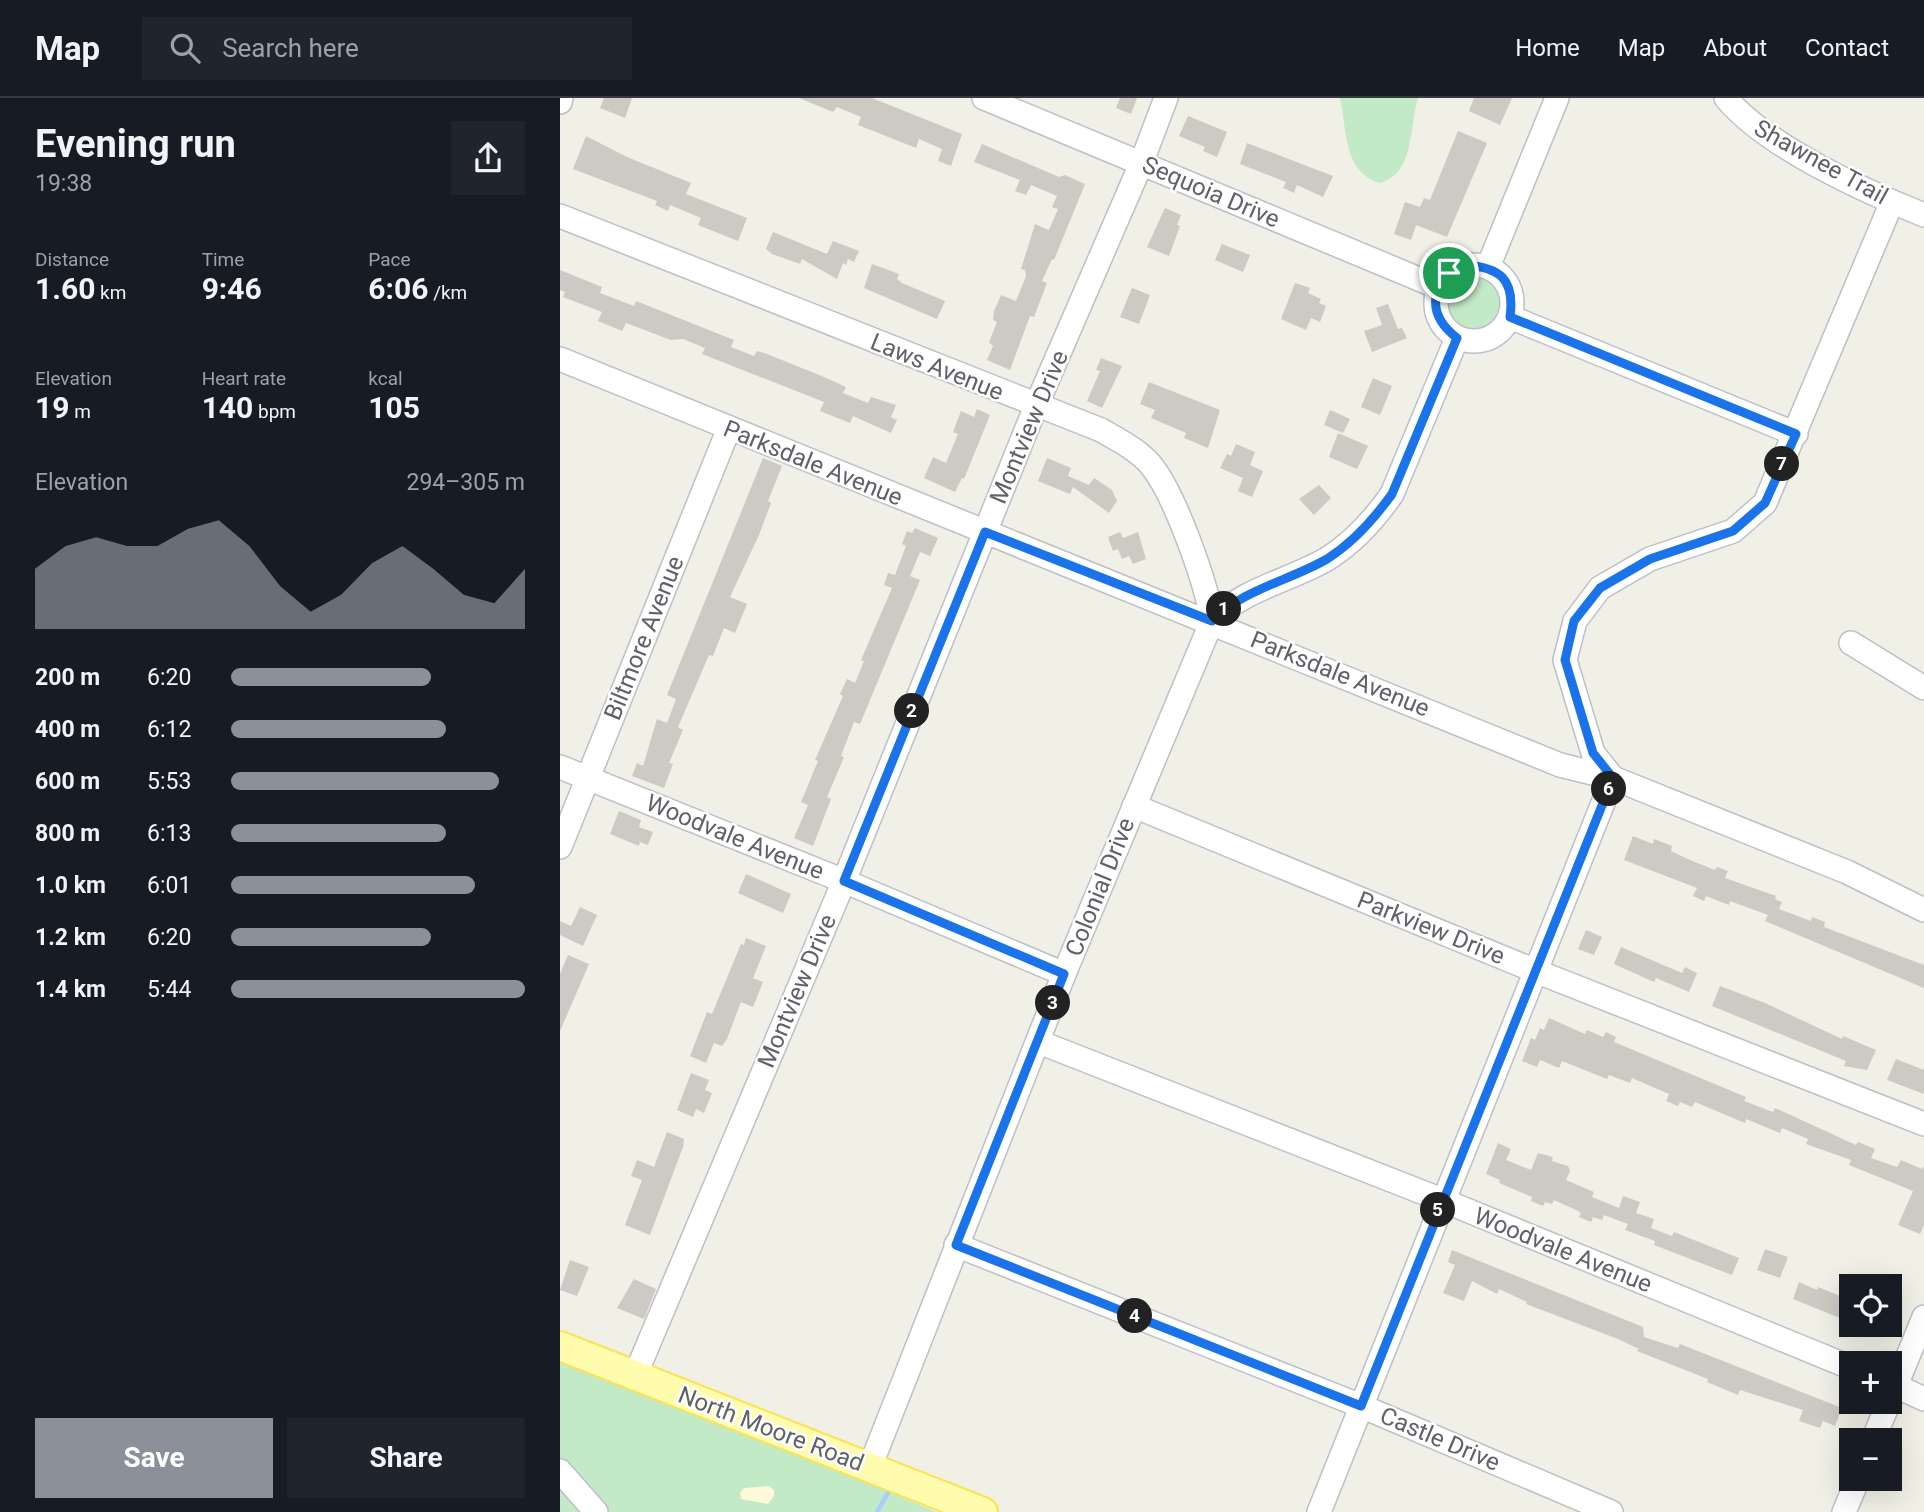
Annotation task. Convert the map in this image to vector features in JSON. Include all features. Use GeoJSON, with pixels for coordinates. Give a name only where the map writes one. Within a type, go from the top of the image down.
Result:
{"type":"FeatureCollection","features":[{"type":"Feature","properties":{"kind":"main road","name":"North Moore Road"},"geometry":{"type":"LineString","coordinates":[[560,1346],[635,1378],[983,1512]]}},
{"type":"Feature","properties":{"kind":"street","name":"Sequoia Drive"},"geometry":{"type":"LineString","coordinates":[[984,98],[1438,287]]}},
{"type":"Feature","properties":{"kind":"street","name":"Montview Drive"},"geometry":{"type":"LineString","coordinates":[[635,1378],[844,881],[1036,406],[1141,163],[1166,98]]}},
{"type":"Feature","properties":{"kind":"street"},"geometry":{"type":"LineString","coordinates":[[1488,267],[1557,98]]}},
{"type":"Feature","properties":{"kind":"street","name":"Shawnee Trail"},"geometry":{"type":"LineString","coordinates":[[1726,98],[1744,119],[1773,137],[1892,202],[1924,215]]}},
{"type":"Feature","properties":{"kind":"street"},"geometry":{"type":"LineString","coordinates":[[1319,1512],[1442,1200],[1538,972],[1613,778],[1593,753],[1565,660],[1574,621],[1600,588],[1650,559],[1733,531],[1765,503],[1892,202]]}},
{"type":"Feature","properties":{"kind":"street","name":"Laws Avenue"},"geometry":{"type":"LineString","coordinates":[[560,216],[1101,430],[1128,445],[1150,464],[1165,488],[1208,591],[1212,621]]}},
{"type":"Feature","properties":{"kind":"street"},"geometry":{"type":"LineString","coordinates":[[1464,265],[1488,267],[1505,280],[1512,298],[1510,317],[1497,334],[1476,342],[1457,338],[1444,328],[1435,306],[1438,287],[1449,273],[1464,265]]}},
{"type":"Feature","properties":{"kind":"street"},"geometry":{"type":"LineString","coordinates":[[1510,317],[1796,434]]}},
{"type":"Feature","properties":{"kind":"street"},"geometry":{"type":"LineString","coordinates":[[1212,621],[1228,605],[1325,559],[1351,542],[1376,516],[1392,494],[1457,338]]}},
{"type":"Feature","properties":{"kind":"street","name":"Parksdale Avenue"},"geometry":{"type":"LineString","coordinates":[[560,359],[1212,621],[1560,765],[1613,778],[1847,872],[1921,905]]}},
{"type":"Feature","properties":{"kind":"street","name":"Biltmore Avenue"},"geometry":{"type":"LineString","coordinates":[[560,847],[729,428]]}},
{"type":"Feature","properties":{"kind":"street","name":"Colonial Drive"},"geometry":{"type":"LineString","coordinates":[[870,1467],[1064,974],[1212,621]]}},
{"type":"Feature","properties":{"kind":"street"},"geometry":{"type":"LineString","coordinates":[[1851,643],[1924,688]]}},
{"type":"Feature","properties":{"kind":"street","name":"Woodvale Avenue"},"geometry":{"type":"LineString","coordinates":[[560,766],[1064,974]]}},
{"type":"Feature","properties":{"kind":"street","name":"Parkview Drive"},"geometry":{"type":"LineString","coordinates":[[1134,806],[1538,972],[1924,1124]]}},
{"type":"Feature","properties":{"kind":"street","name":"Woodvale Avenue"},"geometry":{"type":"LineString","coordinates":[[1039,1041],[1442,1200],[1839,1363]]}},
{"type":"Feature","properties":{"kind":"street","name":"Castle Drive"},"geometry":{"type":"LineString","coordinates":[[956,1245],[1361,1406],[1611,1512]]}},
{"type":"Feature","properties":{"kind":"street"},"geometry":{"type":"LineString","coordinates":[[1902,1368],[1924,1317]]}},
{"type":"Feature","properties":{"kind":"street"},"geometry":{"type":"LineString","coordinates":[[1902,1395],[1924,1399]]}},
{"type":"Feature","properties":{"kind":"street"},"geometry":{"type":"LineString","coordinates":[[560,1471],[596,1512]]}},
{"type":"Feature","properties":{"kind":"street"},"geometry":{"type":"LineString","coordinates":[[1844,1512],[1853,1491]]}},
{"type":"Feature","properties":{"kind":"green space"},"geometry":{"type":"Polygon","coordinates":[[[1340,98],[1418,98],[1405,160],[1391,178],[1379,183],[1359,169],[1349,148],[1340,98]]]}},
{"type":"Feature","properties":{"kind":"green space"},"geometry":{"type":"Polygon","coordinates":[[[1470,271],[1488,277],[1497,289],[1500,302],[1496,315],[1488,326],[1477,332],[1463,331],[1448,321],[1441,306],[1442,298],[1450,284],[1470,271]]]}},
{"type":"Feature","properties":{"kind":"green space"},"geometry":{"type":"Polygon","coordinates":[[[560,1354],[937,1512],[560,1512],[560,1354]]]}},
{"type":"Feature","properties":{"kind":"sand"},"geometry":{"type":"Polygon","coordinates":[[[769,1486],[774,1490],[774,1496],[768,1504],[741,1499],[740,1493],[744,1488],[769,1486]]]}},
{"type":"Feature","properties":{"kind":"building"},"geometry":{"type":"Polygon","coordinates":[[[604,98],[632,98],[625,118],[600,108],[604,98]]]}},
{"type":"Feature","properties":{"kind":"building"},"geometry":{"type":"Polygon","coordinates":[[[799,98],[872,98],[962,134],[951,166],[938,161],[942,149],[919,139],[916,148],[858,125],[861,117],[837,107],[833,112],[799,98]]]}},
{"type":"Feature","properties":{"kind":"building"},"geometry":{"type":"Polygon","coordinates":[[[1120,98],[1137,98],[1131,114],[1116,108],[1120,98]]]}},
{"type":"Feature","properties":{"kind":"building"},"geometry":{"type":"Polygon","coordinates":[[[1474,98],[1512,98],[1500,125],[1469,111],[1474,98]]]}},
{"type":"Feature","properties":{"kind":"building"},"geometry":{"type":"Polygon","coordinates":[[[1188,116],[1227,132],[1217,157],[1203,151],[1205,147],[1179,136],[1188,116]]]}},
{"type":"Feature","properties":{"kind":"building"},"geometry":{"type":"Polygon","coordinates":[[[1458,131],[1487,143],[1447,237],[1416,225],[1411,240],[1394,234],[1405,202],[1420,207],[1424,198],[1430,200],[1458,131]]]}},
{"type":"Feature","properties":{"kind":"building"},"geometry":{"type":"Polygon","coordinates":[[[586,136],[627,157],[691,183],[686,194],[747,218],[738,241],[698,225],[701,218],[670,205],[668,211],[655,205],[657,201],[573,169],[586,136]]]}},
{"type":"Feature","properties":{"kind":"building"},"geometry":{"type":"Polygon","coordinates":[[[1247,143],[1333,176],[1323,197],[1297,185],[1294,193],[1283,188],[1286,182],[1240,164],[1247,143]]]}},
{"type":"Feature","properties":{"kind":"building"},"geometry":{"type":"Polygon","coordinates":[[[982,144],[1059,177],[1065,175],[1085,184],[1054,260],[1052,259],[1042,281],[1047,283],[1034,317],[1030,316],[1010,370],[987,360],[993,346],[989,342],[997,322],[993,320],[994,311],[1001,295],[1016,301],[1026,276],[1025,270],[1021,269],[1035,224],[1049,230],[1058,209],[1052,207],[1057,196],[1031,185],[1026,195],[1015,191],[1020,180],[974,162],[982,144]]]}},
{"type":"Feature","properties":{"kind":"building"},"geometry":{"type":"Polygon","coordinates":[[[1165,208],[1181,215],[1177,225],[1180,226],[1169,256],[1147,247],[1165,208]]]}},
{"type":"Feature","properties":{"kind":"building"},"geometry":{"type":"Polygon","coordinates":[[[773,232],[827,254],[833,241],[859,251],[854,262],[848,259],[846,265],[843,263],[837,279],[802,259],[800,264],[772,254],[766,249],[773,232]]]}},
{"type":"Feature","properties":{"kind":"building"},"geometry":{"type":"Polygon","coordinates":[[[1222,244],[1250,255],[1243,272],[1215,260],[1222,244]]]}},
{"type":"Feature","properties":{"kind":"building"},"geometry":{"type":"Polygon","coordinates":[[[872,264],[899,274],[897,279],[902,283],[945,301],[937,319],[864,288],[872,264]]]}},
{"type":"Feature","properties":{"kind":"building"},"geometry":{"type":"Polygon","coordinates":[[[560,270],[602,287],[600,293],[634,306],[636,301],[734,340],[731,347],[754,356],[757,351],[767,354],[824,377],[846,387],[843,393],[868,403],[871,397],[896,405],[891,417],[897,420],[891,433],[853,416],[850,423],[820,411],[824,402],[702,354],[705,348],[683,339],[671,340],[626,323],[622,331],[598,321],[602,312],[563,297],[565,292],[560,290],[560,270]]]}},
{"type":"Feature","properties":{"kind":"building"},"geometry":{"type":"Polygon","coordinates":[[[1295,283],[1310,288],[1308,293],[1321,299],[1319,303],[1326,306],[1320,322],[1311,318],[1306,330],[1281,319],[1295,283]]]}},
{"type":"Feature","properties":{"kind":"building"},"geometry":{"type":"Polygon","coordinates":[[[1132,288],[1150,295],[1139,324],[1120,317],[1132,288]]]}},
{"type":"Feature","properties":{"kind":"building"},"geometry":{"type":"Polygon","coordinates":[[[1388,304],[1398,329],[1402,328],[1407,338],[1372,352],[1364,331],[1382,325],[1376,308],[1388,304]]]}},
{"type":"Feature","properties":{"kind":"building"},"geometry":{"type":"Polygon","coordinates":[[[1101,358],[1122,366],[1102,408],[1087,401],[1100,371],[1096,370],[1101,358]]]}},
{"type":"Feature","properties":{"kind":"building"},"geometry":{"type":"Polygon","coordinates":[[[1373,378],[1392,386],[1380,415],[1361,407],[1373,378]]]}},
{"type":"Feature","properties":{"kind":"building"},"geometry":{"type":"Polygon","coordinates":[[[1149,382],[1220,410],[1208,448],[1184,438],[1186,433],[1151,418],[1155,410],[1140,404],[1149,382]]]}},
{"type":"Feature","properties":{"kind":"building"},"geometry":{"type":"Polygon","coordinates":[[[977,409],[990,415],[964,479],[962,478],[955,492],[924,478],[933,457],[946,463],[958,434],[953,432],[961,411],[974,417],[977,409]]]}},
{"type":"Feature","properties":{"kind":"building"},"geometry":{"type":"Polygon","coordinates":[[[1330,410],[1350,419],[1343,433],[1324,425],[1330,410]]]}},
{"type":"Feature","properties":{"kind":"building"},"geometry":{"type":"Polygon","coordinates":[[[1338,433],[1368,446],[1357,469],[1329,457],[1338,433]]]}},
{"type":"Feature","properties":{"kind":"building"},"geometry":{"type":"Polygon","coordinates":[[[1236,444],[1255,452],[1250,465],[1263,471],[1252,497],[1238,491],[1243,478],[1220,468],[1227,454],[1231,456],[1236,444]]]}},
{"type":"Feature","properties":{"kind":"building"},"geometry":{"type":"Polygon","coordinates":[[[763,458],[782,466],[768,501],[771,503],[759,535],[730,597],[747,604],[735,633],[724,628],[713,656],[709,655],[678,727],[683,730],[669,763],[673,764],[664,788],[632,776],[637,763],[643,766],[657,719],[667,723],[676,699],[667,695],[763,458]]]}},
{"type":"Feature","properties":{"kind":"building"},"geometry":{"type":"Polygon","coordinates":[[[1047,458],[1071,468],[1068,476],[1089,485],[1094,478],[1112,490],[1117,501],[1109,513],[1073,487],[1070,494],[1038,481],[1047,458]]]}},
{"type":"Feature","properties":{"kind":"building"},"geometry":{"type":"Polygon","coordinates":[[[1319,485],[1331,498],[1314,515],[1299,499],[1319,485]]]}},
{"type":"Feature","properties":{"kind":"building"},"geometry":{"type":"Polygon","coordinates":[[[915,528],[938,538],[930,556],[920,552],[910,576],[920,580],[860,724],[854,722],[841,756],[844,757],[827,797],[831,799],[813,846],[794,838],[808,805],[801,802],[818,761],[815,760],[843,696],[840,694],[847,679],[855,683],[864,661],[861,660],[892,588],[884,585],[888,573],[895,575],[906,546],[902,544],[907,531],[912,533],[915,528]]]}},
{"type":"Feature","properties":{"kind":"building"},"geometry":{"type":"Polygon","coordinates":[[[1120,532],[1123,538],[1138,532],[1146,559],[1133,564],[1129,556],[1122,559],[1118,549],[1113,551],[1108,537],[1120,532]]]}},
{"type":"Feature","properties":{"kind":"building"},"geometry":{"type":"Polygon","coordinates":[[[619,811],[641,820],[639,827],[653,832],[648,845],[640,842],[639,846],[610,834],[619,811]]]}},
{"type":"Feature","properties":{"kind":"building"},"geometry":{"type":"Polygon","coordinates":[[[1633,836],[1653,844],[1654,839],[1672,846],[1671,851],[1690,860],[1715,870],[1717,867],[1728,871],[1725,878],[1776,896],[1775,899],[1782,902],[1779,909],[1811,921],[1812,917],[1825,922],[1824,927],[1924,965],[1924,988],[1765,921],[1768,915],[1730,901],[1729,905],[1706,896],[1704,901],[1693,896],[1697,888],[1624,860],[1633,836]]]}},
{"type":"Feature","properties":{"kind":"building"},"geometry":{"type":"Polygon","coordinates":[[[746,874],[791,894],[783,913],[738,893],[746,874]]]}},
{"type":"Feature","properties":{"kind":"building"},"geometry":{"type":"Polygon","coordinates":[[[580,907],[597,915],[583,946],[560,935],[560,921],[571,926],[580,907]]]}},
{"type":"Feature","properties":{"kind":"building"},"geometry":{"type":"Polygon","coordinates":[[[1586,930],[1602,937],[1594,955],[1578,949],[1586,930]]]}},
{"type":"Feature","properties":{"kind":"building"},"geometry":{"type":"Polygon","coordinates":[[[746,938],[766,946],[753,978],[763,982],[753,1007],[741,1002],[727,1039],[722,1046],[714,1043],[706,1063],[690,1056],[707,1012],[712,1014],[741,944],[744,945],[746,938]]]}},
{"type":"Feature","properties":{"kind":"building"},"geometry":{"type":"Polygon","coordinates":[[[1621,947],[1682,973],[1685,967],[1697,973],[1689,992],[1656,978],[1654,982],[1614,964],[1621,947]]]}},
{"type":"Feature","properties":{"kind":"building"},"geometry":{"type":"Polygon","coordinates":[[[568,955],[589,964],[560,1031],[560,974],[568,955]]]}},
{"type":"Feature","properties":{"kind":"building"},"geometry":{"type":"Polygon","coordinates":[[[1720,986],[1765,1003],[1842,1039],[1843,1036],[1876,1050],[1867,1070],[1844,1066],[1846,1061],[1712,1006],[1720,986]]]}},
{"type":"Feature","properties":{"kind":"building"},"geometry":{"type":"Polygon","coordinates":[[[1549,1018],[1585,1034],[1587,1030],[1603,1037],[1606,1032],[1616,1037],[1614,1042],[1746,1097],[1744,1101],[1773,1112],[1775,1108],[1856,1145],[1858,1142],[1875,1149],[1871,1158],[1897,1167],[1901,1160],[1922,1169],[1924,1166],[1924,1225],[1920,1234],[1898,1225],[1913,1191],[1849,1165],[1851,1160],[1806,1144],[1808,1139],[1782,1128],[1780,1133],[1746,1119],[1745,1123],[1695,1102],[1692,1107],[1680,1102],[1678,1106],[1666,1101],[1669,1094],[1632,1078],[1630,1083],[1609,1075],[1607,1079],[1562,1061],[1559,1068],[1540,1060],[1537,1067],[1522,1061],[1531,1038],[1535,1040],[1540,1028],[1544,1030],[1549,1018]]]}},
{"type":"Feature","properties":{"kind":"building"},"geometry":{"type":"Polygon","coordinates":[[[1896,1059],[1924,1070],[1924,1094],[1887,1080],[1896,1059]]]}},
{"type":"Feature","properties":{"kind":"building"},"geometry":{"type":"Polygon","coordinates":[[[691,1073],[709,1080],[705,1090],[712,1093],[704,1113],[696,1109],[693,1117],[677,1110],[691,1073]]]}},
{"type":"Feature","properties":{"kind":"building"},"geometry":{"type":"Polygon","coordinates":[[[667,1132],[684,1139],[683,1147],[650,1235],[625,1225],[642,1180],[631,1176],[637,1160],[654,1167],[667,1132]]]}},
{"type":"Feature","properties":{"kind":"building"},"geometry":{"type":"Polygon","coordinates":[[[1498,1143],[1511,1149],[1506,1160],[1531,1170],[1538,1153],[1553,1157],[1552,1161],[1568,1166],[1570,1171],[1566,1180],[1594,1192],[1592,1197],[1619,1208],[1623,1196],[1640,1202],[1636,1213],[1654,1219],[1651,1228],[1672,1236],[1674,1232],[1739,1258],[1732,1275],[1654,1245],[1655,1241],[1625,1230],[1628,1224],[1604,1215],[1602,1220],[1593,1217],[1591,1222],[1579,1217],[1581,1213],[1576,1210],[1554,1200],[1552,1204],[1545,1202],[1543,1206],[1531,1201],[1532,1197],[1499,1183],[1500,1180],[1486,1174],[1498,1143]]]}},
{"type":"Feature","properties":{"kind":"building"},"geometry":{"type":"Polygon","coordinates":[[[1765,1249],[1788,1257],[1780,1278],[1757,1270],[1765,1249]]]}},
{"type":"Feature","properties":{"kind":"building"},"geometry":{"type":"Polygon","coordinates":[[[1452,1250],[1643,1327],[1644,1337],[1678,1348],[1680,1344],[1839,1407],[1840,1414],[1835,1426],[1823,1421],[1820,1428],[1799,1421],[1803,1410],[1740,1390],[1738,1395],[1707,1382],[1708,1379],[1637,1351],[1639,1349],[1618,1339],[1526,1304],[1527,1302],[1499,1289],[1497,1294],[1472,1281],[1464,1301],[1443,1293],[1455,1265],[1448,1262],[1452,1250]]]}},
{"type":"Feature","properties":{"kind":"building"},"geometry":{"type":"Polygon","coordinates":[[[570,1260],[589,1267],[577,1296],[560,1290],[570,1260]]]}},
{"type":"Feature","properties":{"kind":"building"},"geometry":{"type":"Polygon","coordinates":[[[634,1279],[656,1289],[644,1319],[617,1308],[634,1279]]]}},
{"type":"Feature","properties":{"kind":"building"},"geometry":{"type":"Polygon","coordinates":[[[1799,1282],[1817,1290],[1818,1287],[1839,1296],[1839,1318],[1793,1299],[1799,1282]]]}},
{"type":"Feature","properties":{"kind":"waterway"},"geometry":{"type":"LineString","coordinates":[[877,1512],[890,1489]]}},
{"type":"Feature","properties":{"kind":"route"},"geometry":{"type":"LineString","coordinates":[[1464,265],[1488,267],[1505,280],[1512,298],[1510,317],[1796,434],[1765,503],[1733,531],[1650,559],[1600,588],[1574,621],[1565,660],[1593,753],[1613,778],[1538,972],[1442,1200],[1361,1406],[956,1245],[1064,974],[844,881],[985,532],[1212,621],[1228,605],[1325,559],[1351,542],[1376,516],[1392,494],[1457,338],[1444,328],[1435,306],[1438,287],[1449,273],[1464,265]]}}]}
